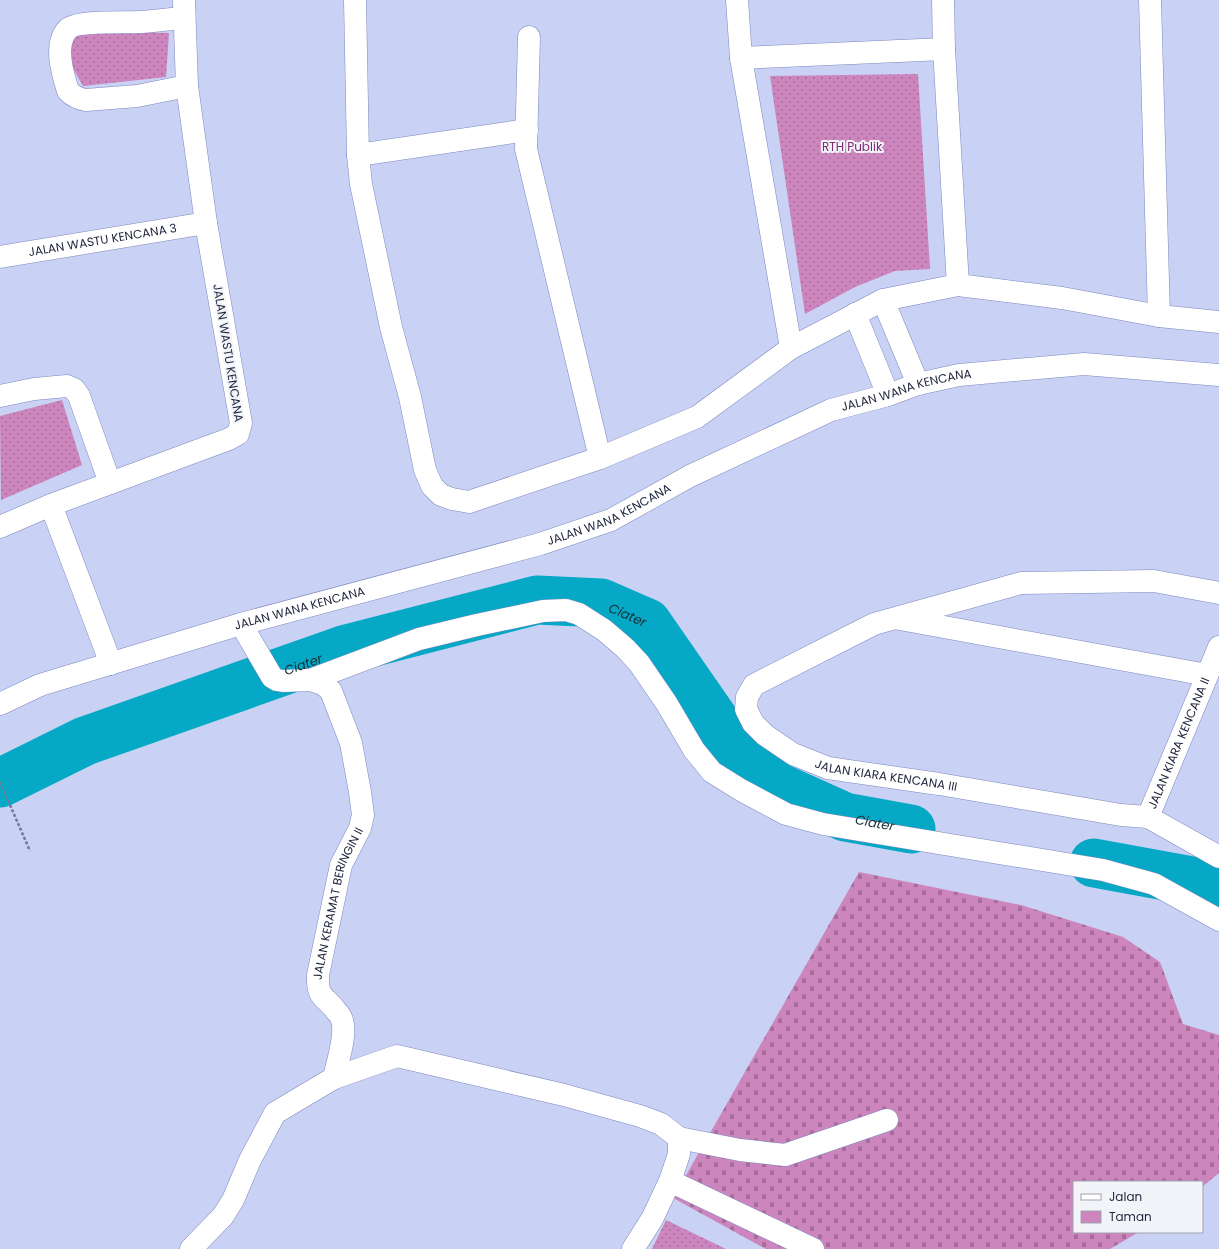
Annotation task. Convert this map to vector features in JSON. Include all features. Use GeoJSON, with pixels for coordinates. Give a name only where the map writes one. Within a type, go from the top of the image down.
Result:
{"type":"FeatureCollection","features":[{"type":"Feature","properties":{"kind":"street"},"geometry":{"type":"LineString","coordinates":[[355,0],[358,155],[361,184],[391,327],[410,397],[425,470],[432,486],[441,495],[452,499],[469,502],[600,458],[697,417],[792,348],[883,300],[958,285],[1062,298],[1159,316],[1219,322]]}},
{"type":"Feature","properties":{"kind":"street"},"geometry":{"type":"LineString","coordinates":[[738,0],[741,58],[792,348]]}},
{"type":"Feature","properties":{"kind":"street"},"geometry":{"type":"LineString","coordinates":[[943,0],[944,49],[958,285]]}},
{"type":"Feature","properties":{"kind":"street"},"geometry":{"type":"LineString","coordinates":[[1150,0],[1159,316]]}},
{"type":"Feature","properties":{"kind":"street"},"geometry":{"type":"LineString","coordinates":[[184,9],[141,22],[100,22],[73,26],[64,35],[59,52],[68,91],[72,96],[78,98],[86,100],[137,96],[187,86]]}},
{"type":"Feature","properties":{"kind":"street","name":"JALAN WASTU KENCANA"},"geometry":{"type":"LineString","coordinates":[[0,527],[51,505],[229,439],[238,434],[241,423],[206,223],[187,86],[184,9]]}},
{"type":"Feature","properties":{"kind":"street"},"geometry":{"type":"LineString","coordinates":[[529,37],[526,149],[600,458]]}},
{"type":"Feature","properties":{"kind":"street"},"geometry":{"type":"LineString","coordinates":[[741,58],[944,49]]}},
{"type":"Feature","properties":{"kind":"street"},"geometry":{"type":"LineString","coordinates":[[358,155],[527,130]]}},
{"type":"Feature","properties":{"kind":"street","name":"JALAN WASTU KENCANA 3"},"geometry":{"type":"LineString","coordinates":[[0,257],[206,223]]}},
{"type":"Feature","properties":{"kind":"street"},"geometry":{"type":"LineString","coordinates":[[883,300],[918,384]]}},
{"type":"Feature","properties":{"kind":"street"},"geometry":{"type":"LineString","coordinates":[[855,314],[888,394]]}},
{"type":"Feature","properties":{"kind":"street","name":"JALAN WANA KENCANA"},"geometry":{"type":"LineString","coordinates":[[0,704],[40,685],[111,664],[245,631],[540,544],[611,520],[690,476],[824,413],[918,384],[959,375],[1084,364],[1219,375]]}},
{"type":"Feature","properties":{"kind":"street"},"geometry":{"type":"LineString","coordinates":[[0,396],[34,389],[66,386],[74,389],[79,396],[110,483]]}},
{"type":"Feature","properties":{"kind":"street"},"geometry":{"type":"LineString","coordinates":[[51,505],[111,664]]}},
{"type":"Feature","properties":{"kind":"street","name":"JALAN KIARA KENCANA III"},"geometry":{"type":"LineString","coordinates":[[1219,593],[1154,581],[1021,583],[874,624],[754,685],[747,696],[746,709],[753,724],[765,735],[793,754],[828,768],[938,784],[1121,815],[1148,817],[1219,857]]}},
{"type":"Feature","properties":{"kind":"street"},"geometry":{"type":"LineString","coordinates":[[310,680],[419,639],[543,611],[566,610],[579,614],[604,630],[625,648],[667,704],[694,750],[712,772],[741,790],[786,814],[823,824],[1103,870],[1154,884],[1219,920]]}},
{"type":"Feature","properties":{"kind":"street"},"geometry":{"type":"LineString","coordinates":[[895,618],[1207,675]]}},
{"type":"Feature","properties":{"kind":"street","name":"JALAN KERAMAT BERINGIN II"},"geometry":{"type":"LineString","coordinates":[[245,631],[272,676],[277,680],[310,680],[323,684],[331,691],[351,743],[363,816],[360,828],[341,865],[318,975],[318,989],[320,995],[330,1004],[342,1019],[344,1032],[334,1078]]}},
{"type":"Feature","properties":{"kind":"street","name":"JALAN KIARA KENCANA II"},"geometry":{"type":"LineString","coordinates":[[1148,817],[1219,647]]}},
{"type":"Feature","properties":{"kind":"street"},"geometry":{"type":"LineString","coordinates":[[191,1249],[223,1216],[233,1200],[250,1160],[275,1113],[334,1078],[397,1056],[564,1095],[640,1116],[661,1124],[679,1138],[746,1151],[785,1155],[887,1120]]}},
{"type":"Feature","properties":{"kind":"street"},"geometry":{"type":"LineString","coordinates":[[633,1249],[652,1218],[670,1181],[679,1154],[679,1138]]}},
{"type":"Feature","properties":{"kind":"street"},"geometry":{"type":"LineString","coordinates":[[670,1181],[813,1249]]}},
{"type":"Feature","properties":{"kind":"path"},"geometry":{"type":"LineString","coordinates":[[0,782],[30,851]]}},
{"type":"Feature","properties":{"kind":"green space"},"geometry":{"type":"Polygon","coordinates":[[[127,32],[169,33],[166,77],[83,86],[69,61],[68,43],[75,35],[127,32]]]}},
{"type":"Feature","properties":{"kind":"green space","name":"RTH Publik"},"geometry":{"type":"Polygon","coordinates":[[[918,74],[930,269],[895,271],[855,287],[805,314],[770,76],[918,74]]]}},
{"type":"Feature","properties":{"kind":"green space"},"geometry":{"type":"Polygon","coordinates":[[[62,400],[82,465],[1,500],[0,416],[62,400]]]}},
{"type":"Feature","properties":{"kind":"green space"},"geometry":{"type":"Polygon","coordinates":[[[859,872],[1021,905],[1123,937],[1160,962],[1183,1024],[1219,1035],[1219,1173],[1203,1186],[1203,1181],[1073,1181],[1073,1233],[1137,1233],[1110,1249],[766,1249],[673,1198],[859,872]]]}},
{"type":"Feature","properties":{"kind":"green space"},"geometry":{"type":"Polygon","coordinates":[[[666,1220],[726,1249],[652,1249],[666,1220]]]}},
{"type":"Feature","properties":{"kind":"waterway","name":"Ciater"},"geometry":{"type":"LineString","coordinates":[[0,783],[85,741],[343,650],[537,600],[601,603],[647,623],[735,750],[776,786],[845,817],[911,829]]}},
{"type":"Feature","properties":{"kind":"waterway","name":"Ciater"},"geometry":{"type":"LineString","coordinates":[[1094,863],[1219,886]]}}]}
